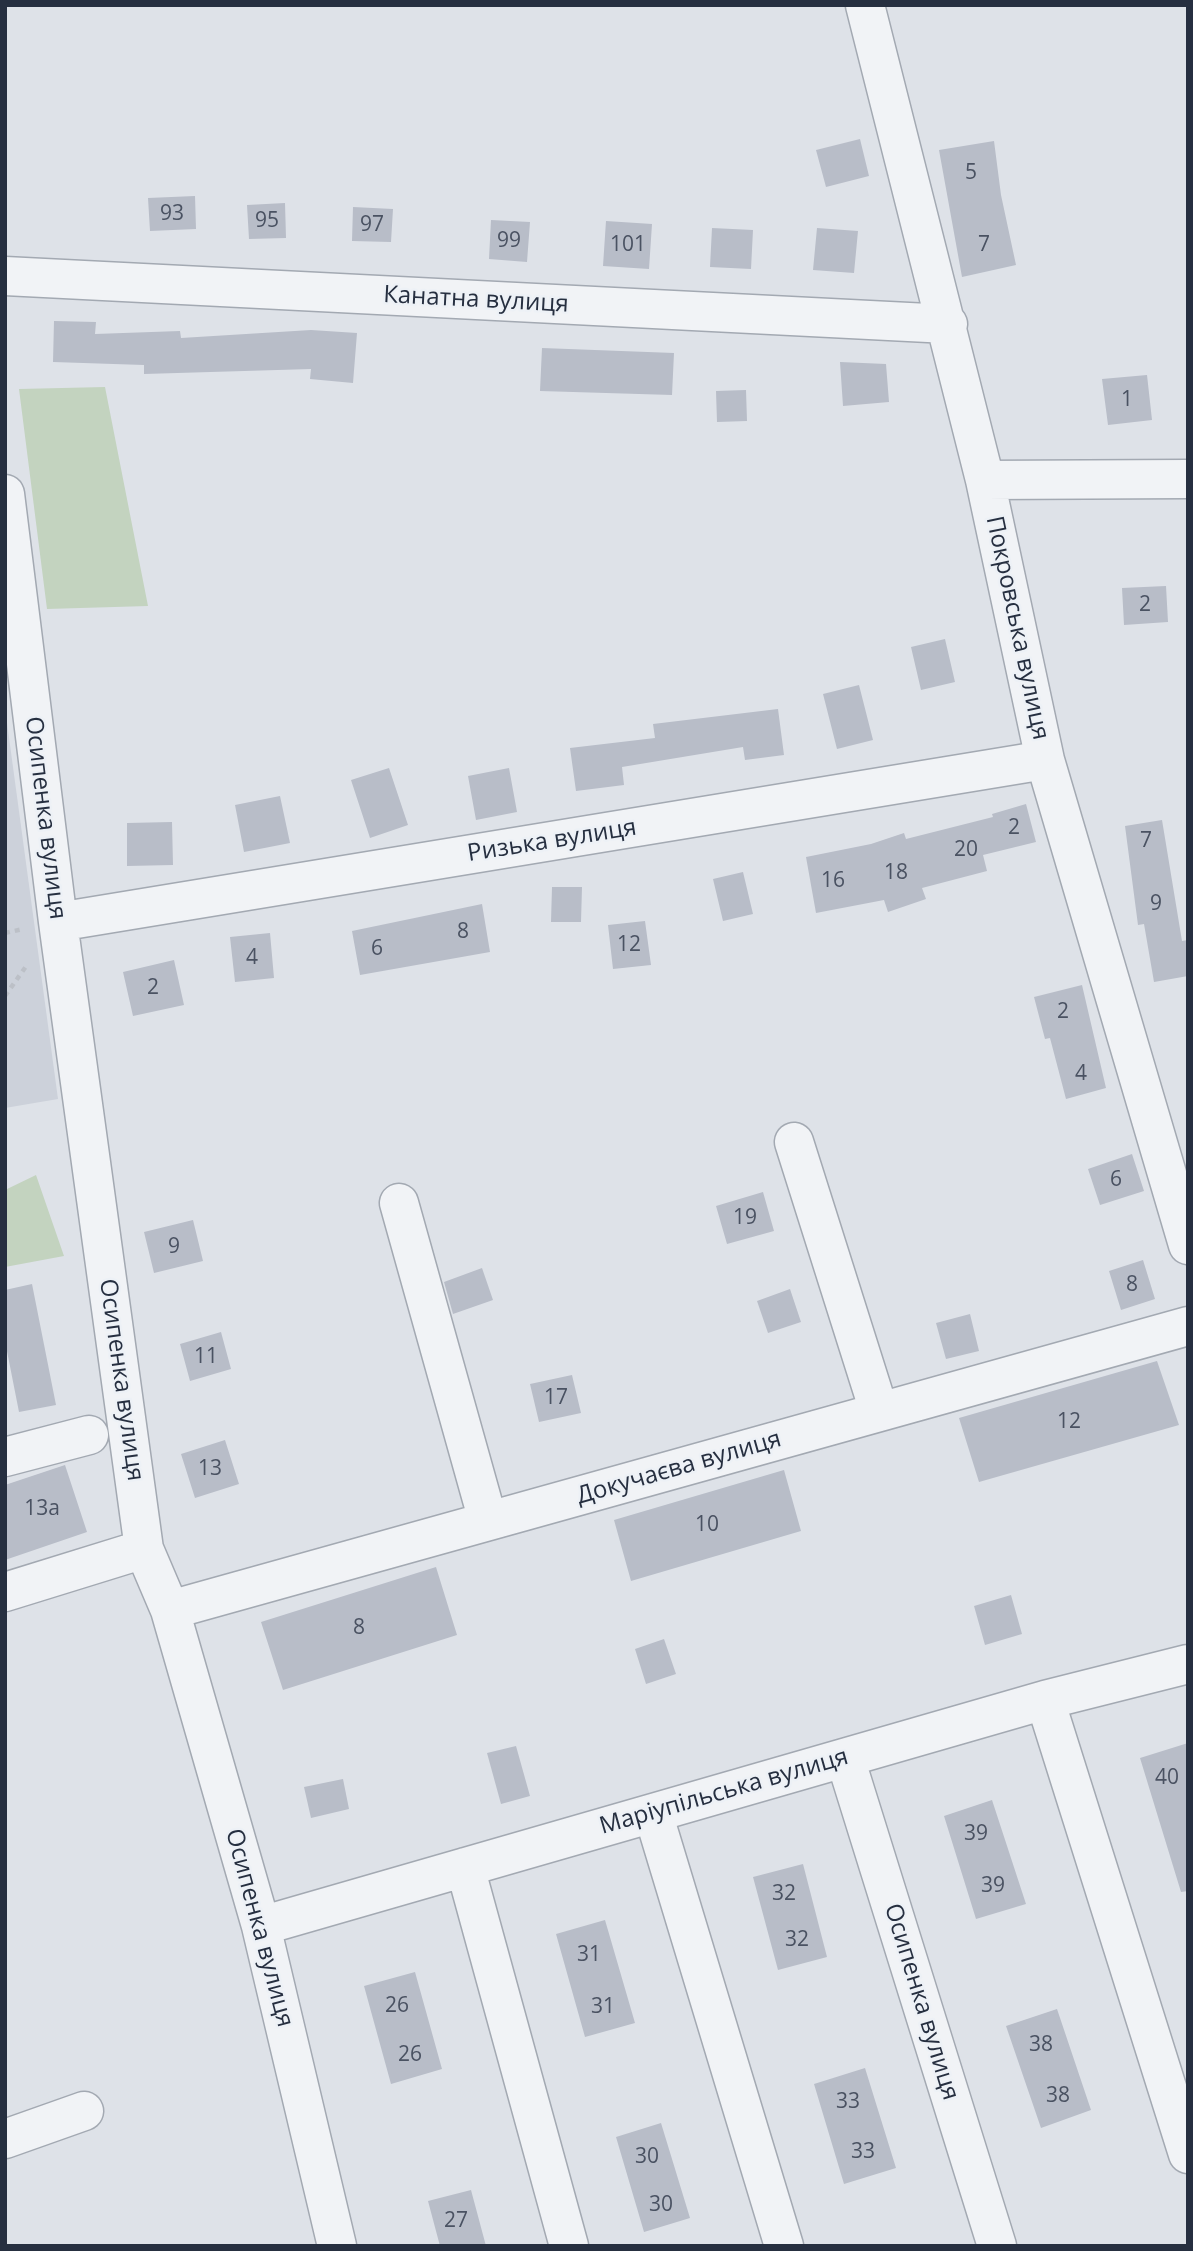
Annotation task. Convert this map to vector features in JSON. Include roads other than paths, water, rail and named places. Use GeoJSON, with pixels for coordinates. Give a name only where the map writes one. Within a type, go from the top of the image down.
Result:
{"type":"FeatureCollection","features":[{"type":"Feature","properties":{"kind":"street","name":"Покровська вулиця"},"geometry":{"type":"LineString","coordinates":[[865,5],[948,324],[985,480],[1045,760],[1188,1245]]}},
{"type":"Feature","properties":{"kind":"street","name":"Канатна вулиця"},"geometry":{"type":"LineString","coordinates":[[5,276],[948,324]]}},
{"type":"Feature","properties":{"kind":"street"},"geometry":{"type":"LineString","coordinates":[[985,480],[1188,479]]}},
{"type":"Feature","properties":{"kind":"street","name":"Осипенка вулиця"},"geometry":{"type":"LineString","coordinates":[[5,494],[58,922],[144,1549],[170,1610],[261,1926],[337,2246]]}},
{"type":"Feature","properties":{"kind":"street","name":"Ризька вулиця"},"geometry":{"type":"LineString","coordinates":[[58,922],[1045,760]]}},
{"type":"Feature","properties":{"kind":"street"},"geometry":{"type":"LineString","coordinates":[[794,1142],[880,1412]]}},
{"type":"Feature","properties":{"kind":"street"},"geometry":{"type":"LineString","coordinates":[[399,1203],[488,1521]]}},
{"type":"Feature","properties":{"kind":"street","name":"Докучаєва вулиця"},"geometry":{"type":"LineString","coordinates":[[170,1610],[1188,1326]]}},
{"type":"Feature","properties":{"kind":"street"},"geometry":{"type":"LineString","coordinates":[[5,1457],[89,1435]]}},
{"type":"Feature","properties":{"kind":"street"},"geometry":{"type":"LineString","coordinates":[[5,1592],[144,1549]]}},
{"type":"Feature","properties":{"kind":"street","name":"Маріупільська вулиця"},"geometry":{"type":"LineString","coordinates":[[261,1926],[1045,1700],[1188,1664]]}},
{"type":"Feature","properties":{"kind":"street"},"geometry":{"type":"LineString","coordinates":[[1045,1700],[1188,2154]]}},
{"type":"Feature","properties":{"kind":"street","name":"Осипенка вулиця"},"geometry":{"type":"LineString","coordinates":[[845,1758],[997,2246]]}},
{"type":"Feature","properties":{"kind":"street"},"geometry":{"type":"LineString","coordinates":[[653,1813],[784,2246]]}},
{"type":"Feature","properties":{"kind":"street"},"geometry":{"type":"LineString","coordinates":[[465,1867],[569,2246]]}},
{"type":"Feature","properties":{"kind":"street"},"geometry":{"type":"LineString","coordinates":[[5,2139],[84,2111]]}}]}
